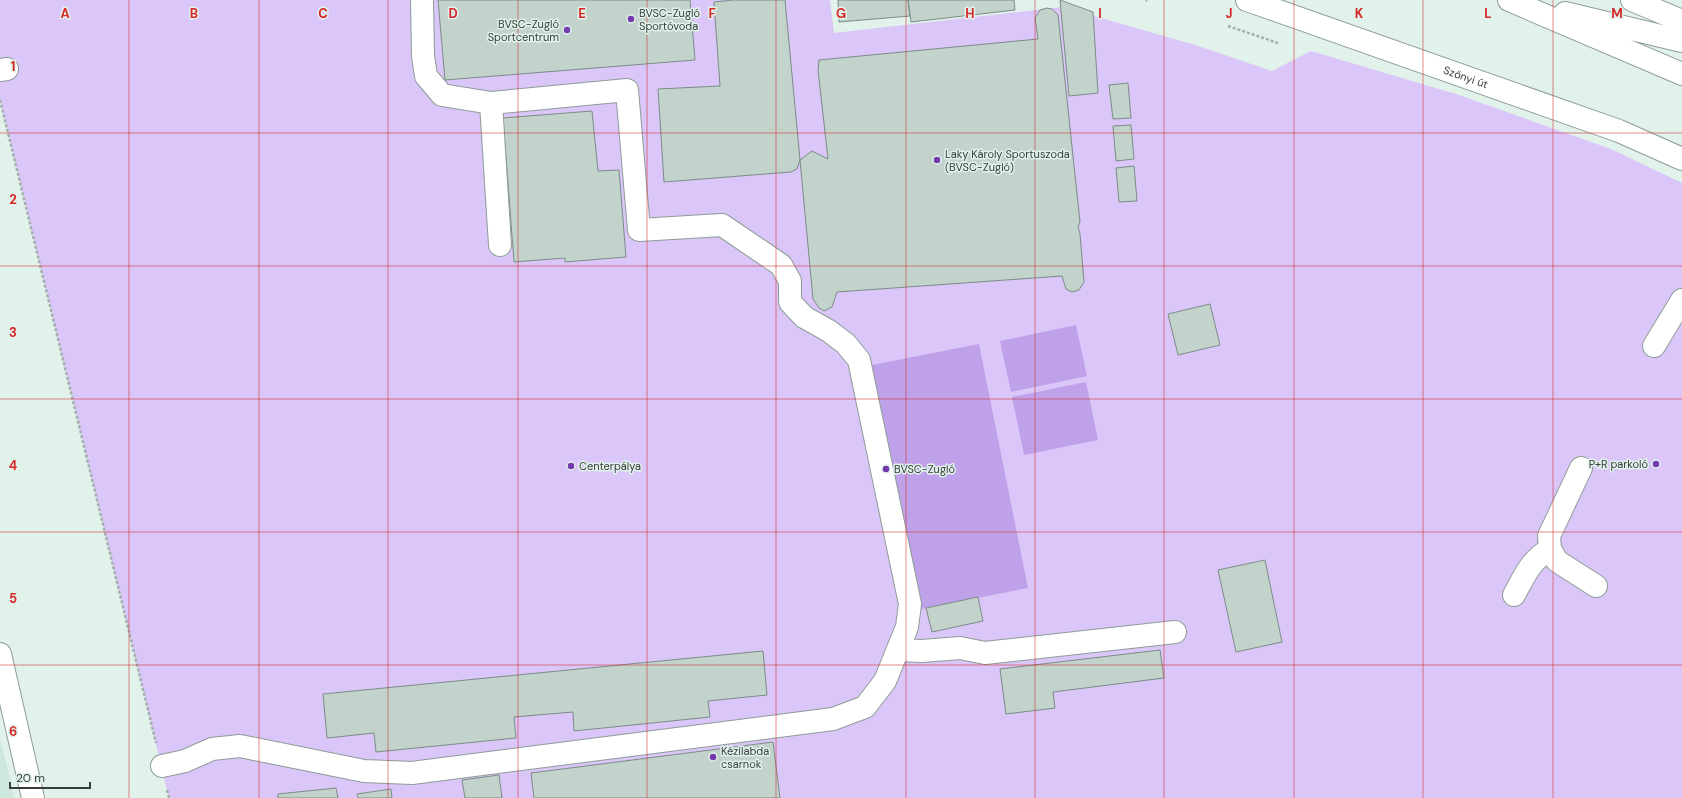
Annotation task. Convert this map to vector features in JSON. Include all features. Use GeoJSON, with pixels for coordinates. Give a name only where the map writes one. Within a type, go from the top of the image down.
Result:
{"type":"FeatureCollection","features":[{"type":"Feature","properties":{"kind":"street"},"geometry":{"type":"LineString","coordinates":[[162,766],[185,761],[212,749],[240,746],[364,771],[412,773],[833,719],[865,707],[885,681],[907,627],[910,604],[858,360],[846,344],[804,317],[790,302],[790,281],[781,265],[722,225],[639,230],[626,90],[491,103],[442,95],[426,76],[423,56],[422,0]]}},
{"type":"Feature","properties":{"kind":"street","name":"Szőnyi út"},"geometry":{"type":"LineString","coordinates":[[1247,0],[1619,131],[1682,159]]}},
{"type":"Feature","properties":{"kind":"street"},"geometry":{"type":"LineString","coordinates":[[1510,0],[1682,41]]}},
{"type":"Feature","properties":{"kind":"street"},"geometry":{"type":"LineString","coordinates":[[1510,0],[1682,74]]}},
{"type":"Feature","properties":{"kind":"street"},"geometry":{"type":"LineString","coordinates":[[1632,0],[1682,21]]}},
{"type":"Feature","properties":{"kind":"street"},"geometry":{"type":"LineString","coordinates":[[491,103],[500,245]]}},
{"type":"Feature","properties":{"kind":"street"},"geometry":{"type":"LineString","coordinates":[[1654,346],[1682,300]]}},
{"type":"Feature","properties":{"kind":"street"},"geometry":{"type":"LineString","coordinates":[[1581,468],[1549,536],[1550,549],[1557,561],[1596,586]]}},
{"type":"Feature","properties":{"kind":"street"},"geometry":{"type":"LineString","coordinates":[[1514,595],[1530,565],[1538,556],[1550,549]]}},
{"type":"Feature","properties":{"kind":"street"},"geometry":{"type":"LineString","coordinates":[[898,650],[922,651],[960,648],[985,654],[1175,632]]}},
{"type":"Feature","properties":{"kind":"street"},"geometry":{"type":"LineString","coordinates":[[0,654],[33,798]]}},
{"type":"Feature","properties":{"kind":"path"},"geometry":{"type":"LineString","coordinates":[[1228,26],[1278,43]]}},
{"type":"Feature","properties":{"kind":"path"},"geometry":{"type":"LineString","coordinates":[[0,100],[169,798]]}},
{"type":"Feature","properties":{"kind":"shaded area","name":"BVSC-Zugló"},"geometry":{"type":"Polygon","coordinates":[[[0,0],[830,0],[834,33],[1063,7],[1195,45],[1272,71],[1311,51],[1456,94],[1611,149],[1682,183],[1682,798],[169,798],[0,100],[0,0]]]}},
{"type":"Feature","properties":{"kind":"shaded area"},"geometry":{"type":"Polygon","coordinates":[[[1076,325],[1087,376],[1011,392],[1000,341],[1076,325]]]}},
{"type":"Feature","properties":{"kind":"shaded area"},"geometry":{"type":"Polygon","coordinates":[[[979,344],[1028,588],[921,609],[872,365],[979,344]]]}},
{"type":"Feature","properties":{"kind":"shaded area"},"geometry":{"type":"Polygon","coordinates":[[[1086,382],[1098,440],[1024,455],[1012,397],[1086,382]]]}},
{"type":"Feature","properties":{"kind":"shaded area"},"geometry":{"type":"Polygon","coordinates":[[[0,739],[11,782],[14,798],[0,798],[0,739]]]}},
{"type":"Feature","properties":{"kind":"building","name":"BVSC-Zugló Sportcentrum"},"geometry":{"type":"Polygon","coordinates":[[[438,0],[690,0],[695,60],[445,80],[438,0]]]}},
{"type":"Feature","properties":{"kind":"building"},"geometry":{"type":"Polygon","coordinates":[[[733,0],[785,0],[800,160],[797,169],[791,172],[664,182],[658,89],[720,86],[714,2],[733,0]]]}},
{"type":"Feature","properties":{"kind":"building"},"geometry":{"type":"Polygon","coordinates":[[[838,0],[908,0],[910,16],[839,22],[838,0]]]}},
{"type":"Feature","properties":{"kind":"building"},"geometry":{"type":"Polygon","coordinates":[[[908,0],[1014,0],[1015,10],[911,22],[908,0]]]}},
{"type":"Feature","properties":{"kind":"building"},"geometry":{"type":"Polygon","coordinates":[[[1060,0],[1093,12],[1098,93],[1069,96],[1060,0]]]}},
{"type":"Feature","properties":{"kind":"building","name":"Laky Károly Sportuszoda (BVSC-Zugló)"},"geometry":{"type":"Polygon","coordinates":[[[1047,8],[1052,9],[1058,15],[1080,222],[1078,227],[1080,234],[1084,282],[1079,290],[1072,292],[1066,289],[1062,276],[837,292],[832,307],[824,311],[819,308],[813,299],[800,160],[812,151],[828,159],[818,70],[819,60],[1038,39],[1035,18],[1040,10],[1047,8]]]}},
{"type":"Feature","properties":{"kind":"building"},"geometry":{"type":"Polygon","coordinates":[[[1128,83],[1131,118],[1113,119],[1109,85],[1128,83]]]}},
{"type":"Feature","properties":{"kind":"building"},"geometry":{"type":"Polygon","coordinates":[[[592,111],[598,171],[619,170],[626,257],[565,262],[565,258],[514,262],[503,118],[592,111]]]}},
{"type":"Feature","properties":{"kind":"building"},"geometry":{"type":"Polygon","coordinates":[[[1131,125],[1134,159],[1116,161],[1113,126],[1131,125]]]}},
{"type":"Feature","properties":{"kind":"building"},"geometry":{"type":"Polygon","coordinates":[[[1134,166],[1137,201],[1119,202],[1116,168],[1134,166]]]}},
{"type":"Feature","properties":{"kind":"building"},"geometry":{"type":"Polygon","coordinates":[[[1210,304],[1220,345],[1178,355],[1168,314],[1210,304]]]}},
{"type":"Feature","properties":{"kind":"building"},"geometry":{"type":"Polygon","coordinates":[[[1265,560],[1282,642],[1236,652],[1218,570],[1265,560]]]}},
{"type":"Feature","properties":{"kind":"building"},"geometry":{"type":"Polygon","coordinates":[[[978,597],[983,621],[932,632],[926,608],[978,597]]]}},
{"type":"Feature","properties":{"kind":"building"},"geometry":{"type":"Polygon","coordinates":[[[1160,650],[1164,678],[1053,692],[1055,708],[1006,714],[1000,669],[1160,650]]]}},
{"type":"Feature","properties":{"kind":"building"},"geometry":{"type":"Polygon","coordinates":[[[763,651],[767,695],[708,701],[710,717],[574,731],[573,712],[514,717],[516,738],[376,752],[374,733],[327,738],[323,694],[763,651]]]}},
{"type":"Feature","properties":{"kind":"building","name":"Kézilabda csarnok"},"geometry":{"type":"Polygon","coordinates":[[[773,742],[780,798],[534,798],[531,773],[773,742]]]}},
{"type":"Feature","properties":{"kind":"building"},"geometry":{"type":"Polygon","coordinates":[[[499,775],[502,798],[465,798],[462,780],[499,775]]]}},
{"type":"Feature","properties":{"kind":"building"},"geometry":{"type":"Polygon","coordinates":[[[336,788],[338,798],[278,798],[278,794],[336,788]]]}},
{"type":"Feature","properties":{"kind":"building"},"geometry":{"type":"Polygon","coordinates":[[[391,789],[392,798],[358,798],[357,794],[391,789]]]}},
{"type":"Feature","properties":{"kind":"place","name":"BVSC-Zugló Sportóvoda"},"geometry":{"type":"Point","coordinates":[631,19]}},
{"type":"Feature","properties":{"kind":"place","name":"BVSC-Zugló Sportcentrum"},"geometry":{"type":"Point","coordinates":[567,30]}},
{"type":"Feature","properties":{"kind":"place","name":"Laky Károly Sportuszoda (BVSC-Zugló)"},"geometry":{"type":"Point","coordinates":[937,160]}},
{"type":"Feature","properties":{"kind":"place","name":"P+R parkoló"},"geometry":{"type":"Point","coordinates":[1656,464]}},
{"type":"Feature","properties":{"kind":"place","name":"Centerpálya"},"geometry":{"type":"Point","coordinates":[571,466]}},
{"type":"Feature","properties":{"kind":"place","name":"BVSC-Zugló"},"geometry":{"type":"Point","coordinates":[886,469]}},
{"type":"Feature","properties":{"kind":"place","name":"Kézilabda csarnok"},"geometry":{"type":"Point","coordinates":[713,757]}}]}
